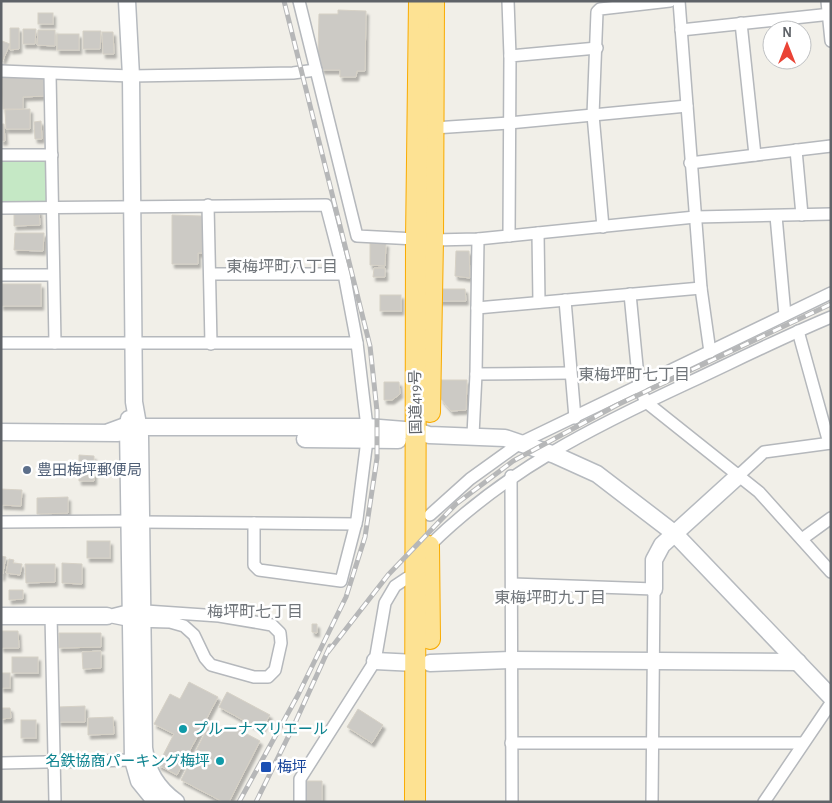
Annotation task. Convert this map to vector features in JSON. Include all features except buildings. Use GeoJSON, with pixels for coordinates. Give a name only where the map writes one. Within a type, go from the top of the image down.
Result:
{"type":"FeatureCollection","features":[{"type":"Feature","properties":{"kind":"highway","name":"国道419号"},"geometry":{"type":"LineString","coordinates":[[419,1],[424,240],[421,435],[415,576],[423,663],[429,802]]}},
{"type":"Feature","properties":{"kind":"highway","name":"国道419号"},"geometry":{"type":"LineString","coordinates":[[424,240],[434,128],[434,1]]}},
{"type":"Feature","properties":{"kind":"highway","name":"国道419号"},"geometry":{"type":"LineString","coordinates":[[415,802],[430,515],[421,435]]}},
{"type":"Feature","properties":{"kind":"street"},"geometry":{"type":"LineString","coordinates":[[128,1],[131,76],[137,616],[146,761],[151,776],[162,790],[176,802]]}},
{"type":"Feature","properties":{"kind":"street"},"geometry":{"type":"LineString","coordinates":[[299,1],[357,236],[424,240],[478,239],[695,217],[831,214]]}},
{"type":"Feature","properties":{"kind":"street"},"geometry":{"type":"LineString","coordinates":[[508,1],[510,56],[509,236]]}},
{"type":"Feature","properties":{"kind":"street"},"geometry":{"type":"LineString","coordinates":[[603,227],[593,116],[598,48],[597,12],[600,9],[670,1]]}},
{"type":"Feature","properties":{"kind":"street"},"geometry":{"type":"LineString","coordinates":[[679,1],[701,288],[710,352]]}},
{"type":"Feature","properties":{"kind":"street"},"geometry":{"type":"LineString","coordinates":[[827,1],[830,15],[831,41]]}},
{"type":"Feature","properties":{"kind":"street"},"geometry":{"type":"LineString","coordinates":[[681,30],[830,15]]}},
{"type":"Feature","properties":{"kind":"street"},"geometry":{"type":"LineString","coordinates":[[741,23],[755,155]]}},
{"type":"Feature","properties":{"kind":"street"},"geometry":{"type":"LineString","coordinates":[[510,56],[598,48]]}},
{"type":"Feature","properties":{"kind":"street"},"geometry":{"type":"LineString","coordinates":[[1,71],[131,76],[316,70]]}},
{"type":"Feature","properties":{"kind":"street"},"geometry":{"type":"LineString","coordinates":[[50,74],[55,343]]}},
{"type":"Feature","properties":{"kind":"street"},"geometry":{"type":"LineString","coordinates":[[434,128],[593,116],[687,106]]}},
{"type":"Feature","properties":{"kind":"street"},"geometry":{"type":"LineString","coordinates":[[690,163],[831,146]]}},
{"type":"Feature","properties":{"kind":"street"},"geometry":{"type":"LineString","coordinates":[[796,150],[802,215]]}},
{"type":"Feature","properties":{"kind":"street"},"geometry":{"type":"LineString","coordinates":[[1,155],[52,155]]}},
{"type":"Feature","properties":{"kind":"street"},"geometry":{"type":"LineString","coordinates":[[1,208],[132,205],[326,205],[344,274],[357,343],[367,433],[356,524],[341,581],[336,582],[259,570],[254,565],[254,523]]}},
{"type":"Feature","properties":{"kind":"street"},"geometry":{"type":"LineString","coordinates":[[208,205],[211,344]]}},
{"type":"Feature","properties":{"kind":"street"},"geometry":{"type":"LineString","coordinates":[[776,216],[785,315]]}},
{"type":"Feature","properties":{"kind":"street"},"geometry":{"type":"LineString","coordinates":[[538,232],[539,302]]}},
{"type":"Feature","properties":{"kind":"street"},"geometry":{"type":"LineString","coordinates":[[473,435],[478,239]]}},
{"type":"Feature","properties":{"kind":"street"},"geometry":{"type":"LineString","coordinates":[[210,274],[344,274]]}},
{"type":"Feature","properties":{"kind":"street"},"geometry":{"type":"LineString","coordinates":[[1,275],[53,275]]}},
{"type":"Feature","properties":{"kind":"street"},"geometry":{"type":"LineString","coordinates":[[477,308],[701,288]]}},
{"type":"Feature","properties":{"kind":"street"},"geometry":{"type":"LineString","coordinates":[[630,294],[638,387],[646,402],[759,492],[831,572]]}},
{"type":"Feature","properties":{"kind":"street"},"geometry":{"type":"LineString","coordinates":[[430,515],[470,479],[520,443],[831,294]]}},
{"type":"Feature","properties":{"kind":"street"},"geometry":{"type":"LineString","coordinates":[[565,300],[575,418]]}},
{"type":"Feature","properties":{"kind":"street"},"geometry":{"type":"LineString","coordinates":[[429,546],[455,520],[511,476],[548,452],[646,402],[831,317]]}},
{"type":"Feature","properties":{"kind":"street"},"geometry":{"type":"LineString","coordinates":[[652,802],[654,560],[662,545],[674,533],[764,452],[830,443],[798,331]]}},
{"type":"Feature","properties":{"kind":"street"},"geometry":{"type":"LineString","coordinates":[[1,342],[357,343]]}},
{"type":"Feature","properties":{"kind":"street"},"geometry":{"type":"LineString","coordinates":[[476,374],[570,373]]}},
{"type":"Feature","properties":{"kind":"street"},"geometry":{"type":"LineString","coordinates":[[1,432],[367,433],[473,435],[505,438],[548,452],[597,474],[674,533],[831,697]]}},
{"type":"Feature","properties":{"kind":"street"},"geometry":{"type":"LineString","coordinates":[[511,476],[513,584],[512,802]]}},
{"type":"Feature","properties":{"kind":"street"},"geometry":{"type":"LineString","coordinates":[[802,539],[831,518]]}},
{"type":"Feature","properties":{"kind":"street"},"geometry":{"type":"LineString","coordinates":[[1,522],[356,524]]}},
{"type":"Feature","properties":{"kind":"street"},"geometry":{"type":"LineString","coordinates":[[300,802],[300,779],[375,661],[384,603],[396,586],[407,578],[415,576]]}},
{"type":"Feature","properties":{"kind":"street"},"geometry":{"type":"LineString","coordinates":[[513,584],[654,589]]}},
{"type":"Feature","properties":{"kind":"street"},"geometry":{"type":"LineString","coordinates":[[1,616],[137,616],[219,616],[272,625],[280,632],[282,643],[275,670],[268,677],[254,677],[211,665],[205,658],[194,635],[184,626],[137,616]]}},
{"type":"Feature","properties":{"kind":"street"},"geometry":{"type":"LineString","coordinates":[[51,616],[54,802]]}},
{"type":"Feature","properties":{"kind":"street"},"geometry":{"type":"LineString","coordinates":[[137,616],[132,760],[139,781],[156,802]]}},
{"type":"Feature","properties":{"kind":"street"},"geometry":{"type":"LineString","coordinates":[[375,661],[423,663],[513,660],[653,663],[798,662]]}},
{"type":"Feature","properties":{"kind":"street"},"geometry":{"type":"LineString","coordinates":[[764,802],[802,743],[831,703]]}},
{"type":"Feature","properties":{"kind":"street"},"geometry":{"type":"LineString","coordinates":[[511,743],[653,745],[802,743]]}},
{"type":"Feature","properties":{"kind":"street"},"geometry":{"type":"LineString","coordinates":[[1,763],[132,760]]}},
{"type":"Feature","properties":{"kind":"green space"},"geometry":{"type":"Polygon","coordinates":[[[1,161],[44,161],[48,164],[48,202],[45,205],[1,205],[1,161]]]}},
{"type":"Feature","properties":{"kind":"railway"},"geometry":{"type":"LineString","coordinates":[[239,802],[298,695],[346,597],[365,537],[377,458],[377,411],[370,346],[284,1]]}},
{"type":"Feature","properties":{"kind":"railway"},"geometry":{"type":"LineString","coordinates":[[328,652],[388,575],[456,504],[513,461],[617,405],[831,304]]}},
{"type":"Feature","properties":{"kind":"railway"},"geometry":{"type":"LineString","coordinates":[[256,802],[330,646]]}},
{"type":"Feature","properties":{"kind":"place","name":"豊田梅坪郵便局"},"geometry":{"type":"Point","coordinates":[27,470]}},
{"type":"Feature","properties":{"kind":"place","name":"プルーナマリエール"},"geometry":{"type":"Point","coordinates":[183,729]}},
{"type":"Feature","properties":{"kind":"place","name":"名鉄協商パーキング梅坪"},"geometry":{"type":"Point","coordinates":[220,761]}},
{"type":"Feature","properties":{"kind":"place","name":"梅坪"},"geometry":{"type":"Point","coordinates":[266,767]}},
{"type":"Feature","properties":{"kind":"district","name":"東梅坪町八丁目"},"geometry":{"type":"Point","coordinates":[282,267]}},
{"type":"Feature","properties":{"kind":"district","name":"東梅坪町七丁目"},"geometry":{"type":"Point","coordinates":[634,375]}},
{"type":"Feature","properties":{"kind":"district","name":"東梅坪町九丁目"},"geometry":{"type":"Point","coordinates":[550,598]}},
{"type":"Feature","properties":{"kind":"district","name":"梅坪町七丁目"},"geometry":{"type":"Point","coordinates":[255,612]}}]}
